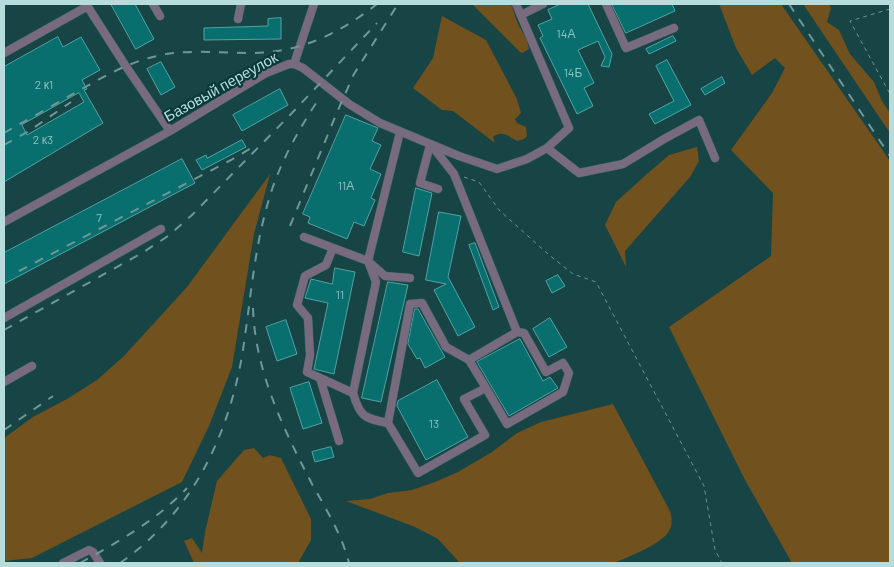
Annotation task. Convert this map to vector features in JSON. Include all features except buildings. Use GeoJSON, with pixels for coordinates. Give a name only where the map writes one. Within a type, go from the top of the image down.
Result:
{"type":"FeatureCollection","features":[{"type":"Feature","properties":{"kind":"street"},"geometry":{"type":"LineString","coordinates":[[153,4],[160,16]]}},
{"type":"Feature","properties":{"kind":"street"},"geometry":{"type":"LineString","coordinates":[[238,19],[241,4]]}},
{"type":"Feature","properties":{"kind":"street"},"geometry":{"type":"LineString","coordinates":[[294,64],[314,4]]}},
{"type":"Feature","properties":{"kind":"street","name":"Базовый переулок"},"geometry":{"type":"LineString","coordinates":[[4,222],[170,131],[266,73],[282,66],[294,64],[303,68],[369,117],[430,145],[497,168],[527,159],[547,148],[569,128],[516,4]]}},
{"type":"Feature","properties":{"kind":"street"},"geometry":{"type":"LineString","coordinates":[[521,15],[543,4]]}},
{"type":"Feature","properties":{"kind":"street"},"geometry":{"type":"LineString","coordinates":[[606,4],[626,48],[674,28]]}},
{"type":"Feature","properties":{"kind":"street"},"geometry":{"type":"LineString","coordinates":[[4,53],[87,5],[125,66],[170,131]]}},
{"type":"Feature","properties":{"kind":"street"},"geometry":{"type":"LineString","coordinates":[[547,148],[579,173],[623,164],[699,120],[715,158]]}},
{"type":"Feature","properties":{"kind":"street"},"geometry":{"type":"LineString","coordinates":[[388,423],[370,419],[358,410],[353,393],[376,282],[368,261],[400,132]]}},
{"type":"Feature","properties":{"kind":"street"},"geometry":{"type":"LineString","coordinates":[[430,145],[454,174],[517,332]]}},
{"type":"Feature","properties":{"kind":"street"},"geometry":{"type":"LineString","coordinates":[[430,145],[420,183],[438,190]]}},
{"type":"Feature","properties":{"kind":"street"},"geometry":{"type":"LineString","coordinates":[[4,318],[161,229]]}},
{"type":"Feature","properties":{"kind":"street"},"geometry":{"type":"LineString","coordinates":[[304,237],[368,261],[385,276],[410,278]]}},
{"type":"Feature","properties":{"kind":"street"},"geometry":{"type":"LineString","coordinates":[[333,248],[326,265],[305,276],[297,305],[308,318],[310,354],[307,372],[353,393]]}},
{"type":"Feature","properties":{"kind":"street"},"geometry":{"type":"LineString","coordinates":[[469,360],[517,332],[524,333],[546,372],[563,363],[569,373],[563,392],[507,424],[486,388],[469,360],[446,347],[422,303],[410,304],[388,423],[418,473],[485,435],[464,399],[486,388]]}},
{"type":"Feature","properties":{"kind":"street"},"geometry":{"type":"LineString","coordinates":[[4,382],[32,366]]}},
{"type":"Feature","properties":{"kind":"street"},"geometry":{"type":"LineString","coordinates":[[320,378],[339,441]]}},
{"type":"Feature","properties":{"kind":"street"},"geometry":{"type":"LineString","coordinates":[[63,563],[89,550],[93,552],[100,563]]}},
{"type":"Feature","properties":{"kind":"path"},"geometry":{"type":"LineString","coordinates":[[890,9],[850,21],[890,94]]}},
{"type":"Feature","properties":{"kind":"path"},"geometry":{"type":"LineString","coordinates":[[454,174],[479,182],[499,210],[548,254],[573,274],[596,282],[704,486],[715,550],[722,563]]}},
{"type":"Feature","properties":{"kind":"shaded area"},"geometry":{"type":"Polygon","coordinates":[[[472,4],[511,4],[529,49],[522,53],[520,52],[472,4]]]}},
{"type":"Feature","properties":{"kind":"shaded area"},"geometry":{"type":"Polygon","coordinates":[[[719,4],[781,4],[890,161],[890,563],[792,563],[745,480],[669,327],[771,256],[773,193],[731,150],[772,93],[785,68],[775,58],[752,75],[736,48],[719,4]]]}},
{"type":"Feature","properties":{"kind":"shaded area"},"geometry":{"type":"Polygon","coordinates":[[[803,4],[829,4],[831,8],[827,22],[839,30],[850,54],[874,82],[882,101],[890,113],[890,133],[803,4]]]}},
{"type":"Feature","properties":{"kind":"shaded area"},"geometry":{"type":"Polygon","coordinates":[[[442,16],[486,40],[517,99],[521,113],[515,119],[517,123],[526,127],[527,136],[524,139],[517,141],[505,134],[499,134],[493,137],[495,143],[453,111],[442,110],[413,88],[433,58],[442,16]]]}},
{"type":"Feature","properties":{"kind":"shaded area"},"geometry":{"type":"Polygon","coordinates":[[[697,147],[699,161],[690,177],[625,251],[626,267],[605,225],[616,202],[669,155],[697,147]]]}},
{"type":"Feature","properties":{"kind":"shaded area"},"geometry":{"type":"Polygon","coordinates":[[[270,174],[254,234],[232,367],[209,426],[182,482],[32,558],[4,561],[4,438],[33,417],[97,380],[124,356],[187,287],[270,174]]]}},
{"type":"Feature","properties":{"kind":"shaded area"},"geometry":{"type":"Polygon","coordinates":[[[613,404],[670,511],[672,521],[669,531],[659,541],[627,558],[613,563],[460,563],[438,539],[415,527],[346,501],[370,499],[388,493],[412,490],[435,482],[458,472],[492,452],[517,433],[541,422],[613,404]]]}},
{"type":"Feature","properties":{"kind":"shaded area"},"geometry":{"type":"Polygon","coordinates":[[[254,448],[263,458],[270,455],[281,458],[311,519],[311,540],[298,563],[194,563],[184,541],[192,538],[202,553],[217,481],[244,450],[254,448]]]}},
{"type":"Feature","properties":{"kind":"railway"},"geometry":{"type":"LineString","coordinates":[[4,133],[117,70],[137,62],[168,54],[267,52],[301,46],[347,25],[377,4]]}},
{"type":"Feature","properties":{"kind":"railway"},"geometry":{"type":"LineString","coordinates":[[290,226],[354,74],[398,4]]}},
{"type":"Feature","properties":{"kind":"railway"},"geometry":{"type":"LineString","coordinates":[[789,4],[890,156]]}},
{"type":"Feature","properties":{"kind":"railway"},"geometry":{"type":"LineString","coordinates":[[4,330],[142,253],[168,236],[192,215],[377,23]]}},
{"type":"Feature","properties":{"kind":"railway"},"geometry":{"type":"LineString","coordinates":[[120,563],[145,543],[186,498],[216,445],[227,417],[242,356],[258,246],[270,195],[288,151],[320,97]]}},
{"type":"Feature","properties":{"kind":"railway"},"geometry":{"type":"LineString","coordinates":[[4,145],[29,131],[71,102]]}},
{"type":"Feature","properties":{"kind":"railway"},"geometry":{"type":"LineString","coordinates":[[19,271],[253,147]]}},
{"type":"Feature","properties":{"kind":"railway"},"geometry":{"type":"LineString","coordinates":[[253,308],[259,354],[272,399],[301,463],[338,532],[349,563]]}},
{"type":"Feature","properties":{"kind":"railway"},"geometry":{"type":"LineString","coordinates":[[4,430],[53,396]]}},
{"type":"Feature","properties":{"kind":"railway"},"geometry":{"type":"LineString","coordinates":[[80,563],[150,520],[187,488]]}}]}
